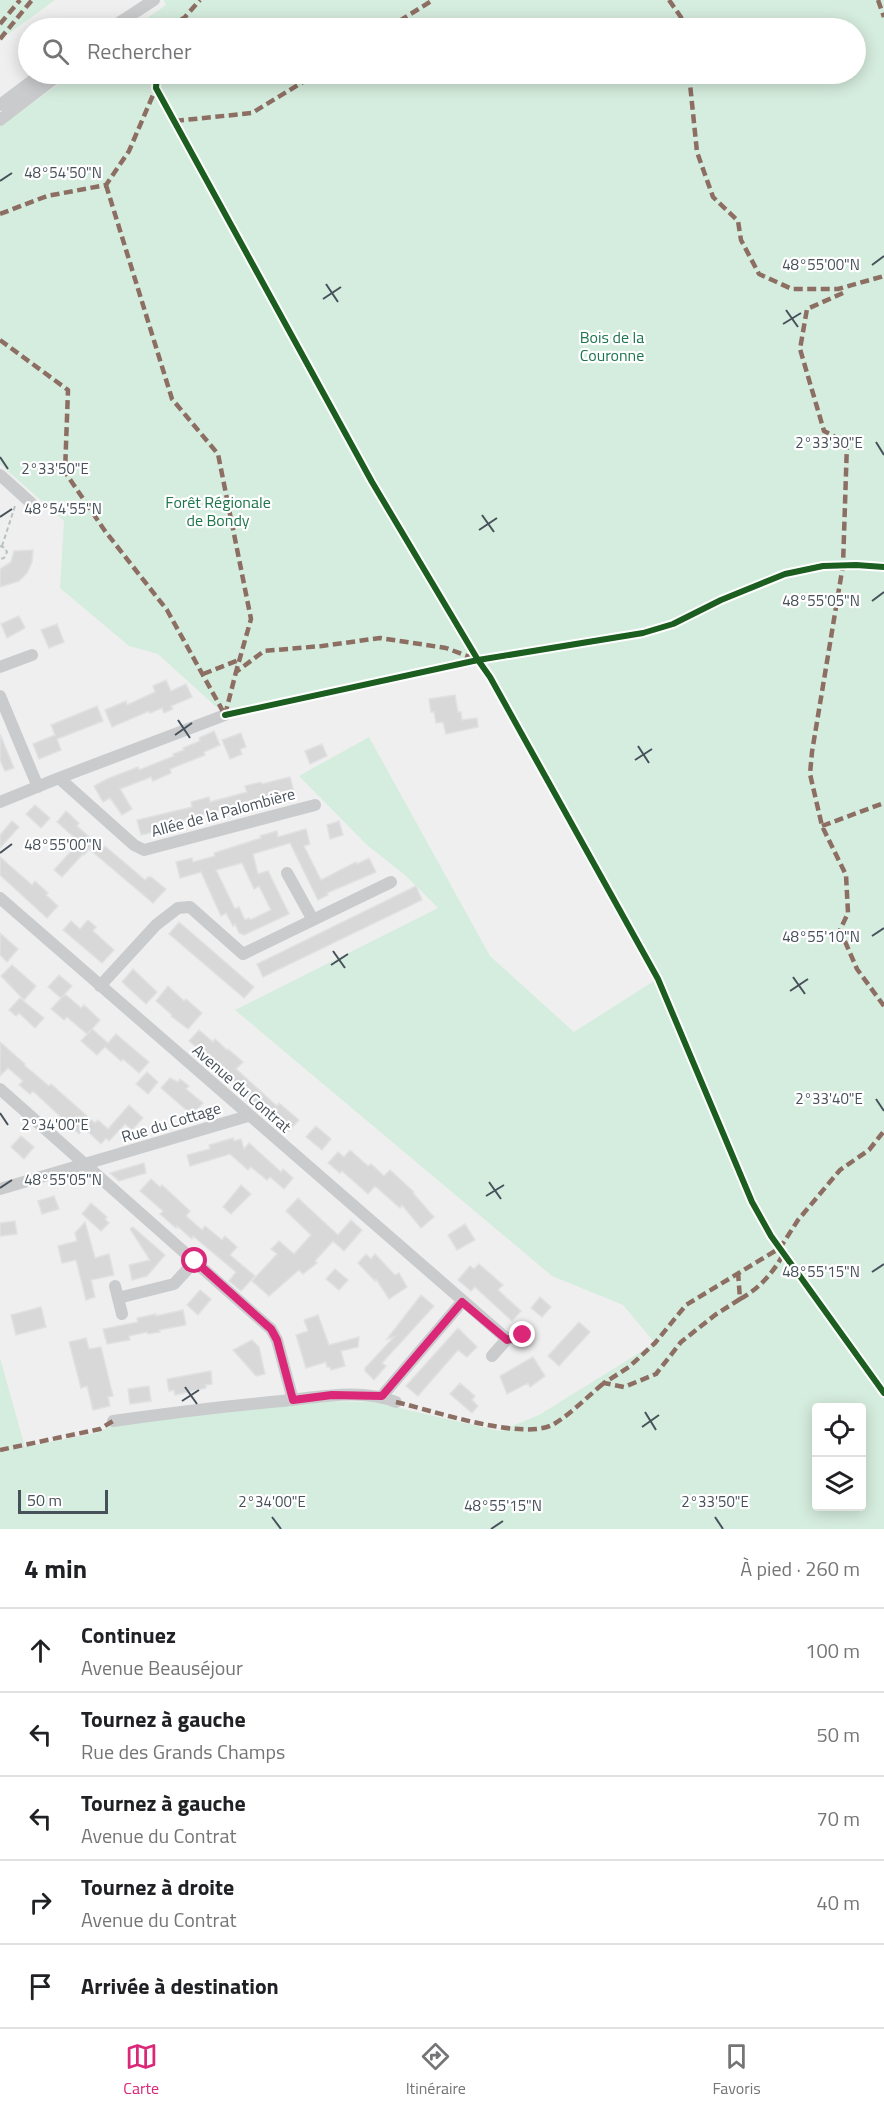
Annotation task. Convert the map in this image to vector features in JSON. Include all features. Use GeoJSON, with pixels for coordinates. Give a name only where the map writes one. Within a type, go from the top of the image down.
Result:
{"type":"FeatureCollection","features":[{"type":"Feature","properties":{"kind":"street"},"geometry":{"type":"LineString","coordinates":[[128,16],[144,0]]}},
{"type":"Feature","properties":{"kind":"street"},"geometry":{"type":"LineString","coordinates":[[125,18],[154,0]]}},
{"type":"Feature","properties":{"kind":"street"},"geometry":{"type":"LineString","coordinates":[[0,105],[28,84]]}},
{"type":"Feature","properties":{"kind":"street"},"geometry":{"type":"LineString","coordinates":[[0,120],[47,84]]}},
{"type":"Feature","properties":{"kind":"street"},"geometry":{"type":"LineString","coordinates":[[0,475],[31,503]]}},
{"type":"Feature","properties":{"kind":"street"},"geometry":{"type":"LineString","coordinates":[[0,667],[32,655]]}},
{"type":"Feature","properties":{"kind":"street"},"geometry":{"type":"LineString","coordinates":[[0,696],[38,787]]}},
{"type":"Feature","properties":{"kind":"street"},"geometry":{"type":"LineString","coordinates":[[0,802],[225,715]]}},
{"type":"Feature","properties":{"kind":"street","name":"Allée de la Palombière"},"geometry":{"type":"LineString","coordinates":[[58,778],[134,845],[144,850],[315,805]]}},
{"type":"Feature","properties":{"kind":"street"},"geometry":{"type":"LineString","coordinates":[[287,873],[313,920]]}},
{"type":"Feature","properties":{"kind":"street"},"geometry":{"type":"LineString","coordinates":[[100,986],[156,925],[177,908],[190,908],[243,954],[391,882]]}},
{"type":"Feature","properties":{"kind":"street","name":"Avenue du Contrat"},"geometry":{"type":"LineString","coordinates":[[0,898],[507,1340]]}},
{"type":"Feature","properties":{"kind":"street"},"geometry":{"type":"LineString","coordinates":[[0,1089],[271,1329],[277,1340],[293,1400]]}},
{"type":"Feature","properties":{"kind":"street","name":"Rue du Cottage"},"geometry":{"type":"LineString","coordinates":[[0,1190],[248,1116]]}},
{"type":"Feature","properties":{"kind":"street"},"geometry":{"type":"LineString","coordinates":[[122,1314],[117,1292],[174,1284],[195,1261]]}},
{"type":"Feature","properties":{"kind":"street"},"geometry":{"type":"LineString","coordinates":[[382,1396],[462,1302]]}},
{"type":"Feature","properties":{"kind":"street"},"geometry":{"type":"LineString","coordinates":[[492,1356],[507,1340],[523,1335]]}},
{"type":"Feature","properties":{"kind":"street"},"geometry":{"type":"LineString","coordinates":[[113,1421],[332,1395],[382,1396],[396,1402]]}},
{"type":"Feature","properties":{"kind":"path"},"geometry":{"type":"LineString","coordinates":[[0,559],[6,554],[6,550],[1,546],[20,493]]}},
{"type":"Feature","properties":{"kind":"green space"},"geometry":{"type":"Polygon","coordinates":[[[0,0],[55,0],[30,18],[18,18],[18,27],[0,40],[0,0]]]}},
{"type":"Feature","properties":{"kind":"green space","name":"Bois de la Couronne"},"geometry":{"type":"Polygon","coordinates":[[[164,0],[884,0],[884,1529],[0,1529],[0,1358],[25,1447],[100,1432],[113,1425],[325,1401],[373,1402],[500,1431],[539,1415],[655,1343],[623,1305],[552,1276],[235,1010],[438,908],[405,875],[367,845],[299,776],[369,737],[490,956],[574,1032],[657,979],[490,677],[478,660],[225,715],[158,654],[129,646],[60,588],[64,521],[0,464],[0,127],[58,84],[866,84],[866,18],[147,18],[166,5],[164,0]]]}},
{"type":"Feature","properties":{"kind":"building"},"geometry":{"type":"Polygon","coordinates":[[[33,550],[32,562],[27,573],[19,581],[0,587],[0,569],[11,562],[14,551],[33,550]]]}},
{"type":"Feature","properties":{"kind":"building"},"geometry":{"type":"Polygon","coordinates":[[[19,616],[25,628],[7,638],[1,624],[19,616]]]}},
{"type":"Feature","properties":{"kind":"building"},"geometry":{"type":"Polygon","coordinates":[[[57,624],[64,642],[49,648],[41,630],[57,624]]]}},
{"type":"Feature","properties":{"kind":"building"},"geometry":{"type":"Polygon","coordinates":[[[166,680],[171,691],[186,684],[192,697],[171,706],[173,709],[164,713],[162,708],[150,713],[149,711],[112,727],[105,710],[126,701],[127,705],[155,692],[153,686],[166,680]]]}},
{"type":"Feature","properties":{"kind":"building"},"geometry":{"type":"Polygon","coordinates":[[[455,695],[462,720],[477,718],[478,727],[446,734],[443,722],[436,723],[429,699],[455,695]]]}},
{"type":"Feature","properties":{"kind":"building"},"geometry":{"type":"Polygon","coordinates":[[[97,706],[103,721],[57,739],[61,750],[39,759],[33,744],[55,735],[51,725],[97,706]]]}},
{"type":"Feature","properties":{"kind":"building"},"geometry":{"type":"Polygon","coordinates":[[[214,731],[220,745],[204,752],[205,755],[170,769],[171,773],[153,781],[151,777],[120,789],[132,809],[122,815],[110,798],[103,802],[94,786],[138,767],[139,770],[174,756],[173,754],[184,750],[183,748],[200,741],[199,738],[214,731]]]}},
{"type":"Feature","properties":{"kind":"building"},"geometry":{"type":"Polygon","coordinates":[[[241,733],[246,747],[240,749],[242,754],[230,759],[222,740],[241,733]]]}},
{"type":"Feature","properties":{"kind":"building"},"geometry":{"type":"Polygon","coordinates":[[[0,734],[14,768],[5,771],[0,760],[0,734]]]}},
{"type":"Feature","properties":{"kind":"building"},"geometry":{"type":"Polygon","coordinates":[[[322,744],[327,756],[310,764],[305,751],[322,744]]]}},
{"type":"Feature","properties":{"kind":"building"},"geometry":{"type":"Polygon","coordinates":[[[290,777],[295,796],[275,801],[273,795],[183,820],[184,824],[141,835],[137,820],[192,807],[191,802],[209,797],[210,802],[247,792],[245,786],[290,777]]]}},
{"type":"Feature","properties":{"kind":"building"},"geometry":{"type":"Polygon","coordinates":[[[35,805],[50,818],[41,828],[26,814],[35,805]]]}},
{"type":"Feature","properties":{"kind":"building"},"geometry":{"type":"Polygon","coordinates":[[[66,811],[79,823],[77,826],[103,849],[105,846],[145,880],[151,877],[166,889],[153,903],[89,849],[62,877],[54,870],[72,850],[68,847],[76,839],[57,822],[66,811]]]}},
{"type":"Feature","properties":{"kind":"building"},"geometry":{"type":"Polygon","coordinates":[[[12,821],[19,827],[0,848],[0,835],[12,821]]]}},
{"type":"Feature","properties":{"kind":"building"},"geometry":{"type":"Polygon","coordinates":[[[339,821],[343,835],[330,839],[327,825],[339,821]]]}},
{"type":"Feature","properties":{"kind":"building"},"geometry":{"type":"Polygon","coordinates":[[[306,829],[310,844],[304,846],[321,880],[369,858],[376,872],[327,893],[328,895],[318,900],[290,843],[253,854],[258,874],[268,871],[289,914],[244,935],[239,933],[235,924],[233,926],[226,913],[221,916],[201,872],[180,878],[176,862],[192,858],[193,862],[215,856],[214,853],[277,831],[278,837],[306,829]],[[242,863],[216,870],[235,909],[239,907],[245,920],[271,910],[259,886],[254,889],[242,863]]]}},
{"type":"Feature","properties":{"kind":"building"},"geometry":{"type":"Polygon","coordinates":[[[0,857],[32,885],[35,881],[48,893],[46,895],[58,906],[47,918],[0,875],[0,857]]]}},
{"type":"Feature","properties":{"kind":"building"},"geometry":{"type":"Polygon","coordinates":[[[416,886],[422,900],[263,977],[257,964],[416,886]]]}},
{"type":"Feature","properties":{"kind":"building"},"geometry":{"type":"Polygon","coordinates":[[[88,920],[96,927],[93,931],[114,950],[102,963],[63,930],[71,921],[80,929],[88,920]]]}},
{"type":"Feature","properties":{"kind":"building"},"geometry":{"type":"Polygon","coordinates":[[[179,922],[254,987],[244,998],[169,934],[179,922]]]}},
{"type":"Feature","properties":{"kind":"building"},"geometry":{"type":"Polygon","coordinates":[[[0,933],[18,949],[7,962],[0,955],[0,933]]]}},
{"type":"Feature","properties":{"kind":"building"},"geometry":{"type":"Polygon","coordinates":[[[12,965],[36,986],[24,1000],[1,976],[12,965]]]}},
{"type":"Feature","properties":{"kind":"building"},"geometry":{"type":"Polygon","coordinates":[[[133,969],[157,992],[146,1004],[122,982],[133,969]]]}},
{"type":"Feature","properties":{"kind":"building"},"geometry":{"type":"Polygon","coordinates":[[[59,975],[72,986],[61,998],[48,987],[59,975]]]}},
{"type":"Feature","properties":{"kind":"building"},"geometry":{"type":"Polygon","coordinates":[[[168,986],[202,1013],[188,1029],[156,1001],[168,986]]]}},
{"type":"Feature","properties":{"kind":"building"},"geometry":{"type":"Polygon","coordinates":[[[65,994],[81,1008],[84,1005],[100,1020],[92,1029],[108,1043],[116,1034],[149,1062],[139,1073],[105,1047],[97,1055],[81,1041],[91,1030],[87,1034],[67,1017],[64,1020],[51,1009],[65,994]]]}},
{"type":"Feature","properties":{"kind":"building"},"geometry":{"type":"Polygon","coordinates":[[[20,998],[44,1018],[35,1028],[19,1013],[16,1016],[9,1010],[20,998]]]}},
{"type":"Feature","properties":{"kind":"building"},"geometry":{"type":"Polygon","coordinates":[[[199,1030],[213,1042],[215,1039],[243,1062],[236,1069],[277,1106],[279,1103],[299,1120],[289,1131],[240,1090],[241,1088],[224,1071],[189,1041],[199,1030]]]}},
{"type":"Feature","properties":{"kind":"building"},"geometry":{"type":"Polygon","coordinates":[[[0,1042],[24,1065],[49,1086],[51,1084],[95,1123],[98,1120],[108,1129],[129,1105],[143,1118],[132,1130],[125,1124],[109,1141],[106,1138],[101,1144],[84,1128],[79,1134],[33,1091],[30,1094],[19,1085],[23,1081],[8,1068],[0,1076],[0,1042]]]}},
{"type":"Feature","properties":{"kind":"building"},"geometry":{"type":"Polygon","coordinates":[[[147,1072],[158,1082],[148,1094],[136,1084],[147,1072]]]}},
{"type":"Feature","properties":{"kind":"building"},"geometry":{"type":"Polygon","coordinates":[[[170,1078],[178,1082],[180,1079],[189,1086],[186,1089],[203,1103],[192,1115],[161,1088],[170,1078]]]}},
{"type":"Feature","properties":{"kind":"building"},"geometry":{"type":"Polygon","coordinates":[[[316,1126],[331,1139],[322,1150],[306,1137],[316,1126]]]}},
{"type":"Feature","properties":{"kind":"building"},"geometry":{"type":"Polygon","coordinates":[[[21,1136],[34,1147],[24,1159],[11,1147],[21,1136]]]}},
{"type":"Feature","properties":{"kind":"building"},"geometry":{"type":"Polygon","coordinates":[[[233,1138],[234,1141],[241,1139],[244,1149],[249,1143],[281,1172],[283,1169],[293,1178],[284,1189],[270,1177],[267,1180],[251,1167],[248,1170],[230,1154],[190,1166],[187,1155],[210,1149],[209,1145],[233,1138]]]}},
{"type":"Feature","properties":{"kind":"building"},"geometry":{"type":"Polygon","coordinates":[[[350,1150],[384,1176],[390,1170],[414,1192],[434,1217],[421,1228],[402,1205],[400,1208],[375,1186],[368,1194],[342,1171],[340,1173],[328,1163],[338,1152],[344,1157],[350,1150]]]}},
{"type":"Feature","properties":{"kind":"building"},"geometry":{"type":"Polygon","coordinates":[[[144,1163],[146,1173],[119,1181],[110,1173],[144,1163]]]}},
{"type":"Feature","properties":{"kind":"building"},"geometry":{"type":"Polygon","coordinates":[[[151,1179],[160,1187],[162,1185],[190,1211],[186,1216],[202,1230],[205,1226],[222,1240],[225,1236],[237,1247],[230,1255],[255,1276],[241,1291],[229,1281],[236,1272],[193,1236],[192,1239],[177,1226],[176,1228],[160,1214],[163,1211],[140,1191],[151,1179]]]}},
{"type":"Feature","properties":{"kind":"building"},"geometry":{"type":"Polygon","coordinates":[[[241,1185],[251,1194],[231,1214],[223,1207],[241,1185]]]}},
{"type":"Feature","properties":{"kind":"building"},"geometry":{"type":"Polygon","coordinates":[[[54,1196],[59,1209],[42,1214],[38,1201],[54,1196]]]}},
{"type":"Feature","properties":{"kind":"building"},"geometry":{"type":"Polygon","coordinates":[[[298,1198],[338,1235],[351,1220],[362,1230],[344,1251],[333,1241],[315,1261],[317,1263],[303,1274],[299,1270],[269,1296],[252,1281],[277,1254],[271,1249],[279,1241],[294,1254],[311,1235],[286,1211],[298,1198]]]}},
{"type":"Feature","properties":{"kind":"building"},"geometry":{"type":"Polygon","coordinates":[[[91,1203],[107,1217],[105,1219],[109,1223],[101,1231],[82,1214],[91,1203]]]}},
{"type":"Feature","properties":{"kind":"building"},"geometry":{"type":"Polygon","coordinates":[[[15,1221],[17,1234],[0,1236],[0,1223],[15,1221]]]}},
{"type":"Feature","properties":{"kind":"building"},"geometry":{"type":"Polygon","coordinates":[[[85,1222],[95,1258],[109,1254],[114,1275],[91,1280],[95,1297],[86,1300],[76,1260],[62,1263],[58,1246],[77,1241],[75,1233],[85,1222]]]}},
{"type":"Feature","properties":{"kind":"building"},"geometry":{"type":"Polygon","coordinates":[[[465,1224],[475,1240],[457,1250],[448,1235],[465,1224]]]}},
{"type":"Feature","properties":{"kind":"building"},"geometry":{"type":"Polygon","coordinates":[[[133,1227],[165,1255],[147,1276],[132,1280],[129,1265],[150,1260],[130,1229],[133,1227]]]}},
{"type":"Feature","properties":{"kind":"building"},"geometry":{"type":"Polygon","coordinates":[[[366,1254],[371,1259],[375,1254],[395,1275],[399,1273],[407,1287],[389,1299],[376,1279],[375,1281],[358,1263],[366,1254]]]}},
{"type":"Feature","properties":{"kind":"building"},"geometry":{"type":"Polygon","coordinates":[[[479,1264],[503,1285],[498,1290],[521,1311],[512,1321],[475,1287],[471,1291],[458,1280],[470,1266],[474,1269],[479,1264]]]}},
{"type":"Feature","properties":{"kind":"building"},"geometry":{"type":"Polygon","coordinates":[[[335,1269],[348,1280],[339,1290],[326,1279],[335,1269]]]}},
{"type":"Feature","properties":{"kind":"building"},"geometry":{"type":"Polygon","coordinates":[[[200,1290],[211,1299],[198,1315],[187,1305],[200,1290]]]}},
{"type":"Feature","properties":{"kind":"building"},"geometry":{"type":"Polygon","coordinates":[[[421,1295],[434,1306],[382,1363],[386,1366],[374,1380],[365,1368],[394,1337],[387,1339],[421,1295]]]}},
{"type":"Feature","properties":{"kind":"building"},"geometry":{"type":"Polygon","coordinates":[[[540,1297],[551,1307],[542,1317],[531,1308],[540,1297]]]}},
{"type":"Feature","properties":{"kind":"building"},"geometry":{"type":"Polygon","coordinates":[[[41,1307],[46,1327],[16,1335],[11,1315],[41,1307]]]}},
{"type":"Feature","properties":{"kind":"building"},"geometry":{"type":"Polygon","coordinates":[[[183,1310],[186,1325],[159,1330],[160,1332],[129,1336],[130,1340],[107,1344],[103,1329],[138,1322],[137,1318],[183,1310]]]}},
{"type":"Feature","properties":{"kind":"building"},"geometry":{"type":"Polygon","coordinates":[[[318,1315],[329,1345],[359,1337],[358,1347],[341,1351],[345,1366],[331,1370],[327,1367],[326,1362],[306,1368],[296,1335],[308,1331],[304,1320],[318,1315]]]}},
{"type":"Feature","properties":{"kind":"building"},"geometry":{"type":"Polygon","coordinates":[[[579,1322],[590,1332],[559,1366],[548,1356],[579,1322]]]}},
{"type":"Feature","properties":{"kind":"building"},"geometry":{"type":"Polygon","coordinates":[[[458,1328],[477,1347],[467,1357],[458,1350],[418,1396],[406,1386],[458,1328]]]}},
{"type":"Feature","properties":{"kind":"building"},"geometry":{"type":"Polygon","coordinates":[[[86,1338],[89,1349],[101,1347],[113,1396],[108,1397],[110,1406],[93,1410],[87,1386],[81,1388],[69,1342],[86,1338]]]}},
{"type":"Feature","properties":{"kind":"building"},"geometry":{"type":"Polygon","coordinates":[[[252,1340],[259,1347],[265,1374],[256,1376],[233,1350],[252,1340]]]}},
{"type":"Feature","properties":{"kind":"building"},"geometry":{"type":"Polygon","coordinates":[[[533,1357],[545,1376],[530,1387],[528,1383],[507,1394],[500,1376],[533,1357]]]}},
{"type":"Feature","properties":{"kind":"building"},"geometry":{"type":"Polygon","coordinates":[[[211,1371],[212,1384],[206,1385],[206,1388],[175,1395],[174,1390],[169,1391],[167,1379],[211,1371]]]}},
{"type":"Feature","properties":{"kind":"building"},"geometry":{"type":"Polygon","coordinates":[[[460,1383],[475,1396],[472,1400],[478,1406],[472,1413],[450,1394],[460,1383]]]}},
{"type":"Feature","properties":{"kind":"building"},"geometry":{"type":"Polygon","coordinates":[[[149,1386],[151,1401],[130,1404],[128,1389],[149,1386]]]}},
{"type":"Feature","properties":{"kind":"marked path"},"geometry":{"type":"LineString","coordinates":[[0,24],[20,0]]}},
{"type":"Feature","properties":{"kind":"marked path"},"geometry":{"type":"LineString","coordinates":[[0,39],[32,0]]}},
{"type":"Feature","properties":{"kind":"marked path"},"geometry":{"type":"LineString","coordinates":[[184,18],[200,0]]}},
{"type":"Feature","properties":{"kind":"marked path"},"geometry":{"type":"LineString","coordinates":[[404,18],[433,0]]}},
{"type":"Feature","properties":{"kind":"marked path"},"geometry":{"type":"LineString","coordinates":[[669,0],[682,18]]}},
{"type":"Feature","properties":{"kind":"marked path"},"geometry":{"type":"LineString","coordinates":[[878,0],[884,17]]}},
{"type":"Feature","properties":{"kind":"marked path"},"geometry":{"type":"LineString","coordinates":[[175,121],[252,113],[300,84]]}},
{"type":"Feature","properties":{"kind":"marked path"},"geometry":{"type":"LineString","coordinates":[[690,84],[697,152],[713,197],[738,221],[741,240],[759,274],[792,289],[838,289],[884,276]]}},
{"type":"Feature","properties":{"kind":"marked path"},"geometry":{"type":"LineString","coordinates":[[0,214],[47,196],[106,185],[129,151],[156,88]]}},
{"type":"Feature","properties":{"kind":"marked path"},"geometry":{"type":"LineString","coordinates":[[106,185],[172,399],[218,454],[251,619],[236,672]]}},
{"type":"Feature","properties":{"kind":"marked path"},"geometry":{"type":"LineString","coordinates":[[843,293],[807,309],[800,349],[824,431],[847,443],[843,565],[810,774],[822,826],[846,875],[848,913],[840,930],[857,969],[884,1006]]}},
{"type":"Feature","properties":{"kind":"marked path"},"geometry":{"type":"LineString","coordinates":[[0,340],[68,390],[65,472],[105,531],[167,610],[225,715]]}},
{"type":"Feature","properties":{"kind":"marked path"},"geometry":{"type":"LineString","coordinates":[[225,715],[236,672],[264,651],[380,638],[446,648],[475,659]]}},
{"type":"Feature","properties":{"kind":"marked path"},"geometry":{"type":"LineString","coordinates":[[203,674],[239,660]]}},
{"type":"Feature","properties":{"kind":"marked path"},"geometry":{"type":"LineString","coordinates":[[822,826],[884,803]]}},
{"type":"Feature","properties":{"kind":"marked path"},"geometry":{"type":"LineString","coordinates":[[738,1272],[740,1299],[681,1342],[656,1374],[624,1387],[604,1383],[629,1367],[655,1343],[686,1305],[780,1248],[798,1220],[840,1170],[869,1150],[884,1131]]}},
{"type":"Feature","properties":{"kind":"marked path"},"geometry":{"type":"LineString","coordinates":[[740,1299],[765,1279],[784,1253]]}},
{"type":"Feature","properties":{"kind":"marked path"},"geometry":{"type":"LineString","coordinates":[[396,1402],[477,1423],[500,1427],[540,1429],[561,1420],[604,1383]]}},
{"type":"Feature","properties":{"kind":"marked path"},"geometry":{"type":"LineString","coordinates":[[0,1450],[100,1429],[113,1421]]}},
{"type":"Feature","properties":{"kind":"cycle path"},"geometry":{"type":"LineString","coordinates":[[156,84],[156,88],[372,482],[490,677],[658,979],[752,1202],[771,1236],[884,1393]]}},
{"type":"Feature","properties":{"kind":"cycle path"},"geometry":{"type":"LineString","coordinates":[[225,715],[478,660],[643,633],[673,624],[721,600],[785,574],[823,566],[884,567]]}},
{"type":"Feature","properties":{"kind":"route"},"geometry":{"type":"LineString","coordinates":[[195,1261],[271,1329],[277,1340],[293,1400],[332,1395],[382,1396],[462,1302],[507,1340],[523,1335]]}},
{"type":"Feature","properties":{"kind":"park label","name":"Forêt Régionale de Bondy"},"geometry":{"type":"Point","coordinates":[218,511]}}]}
